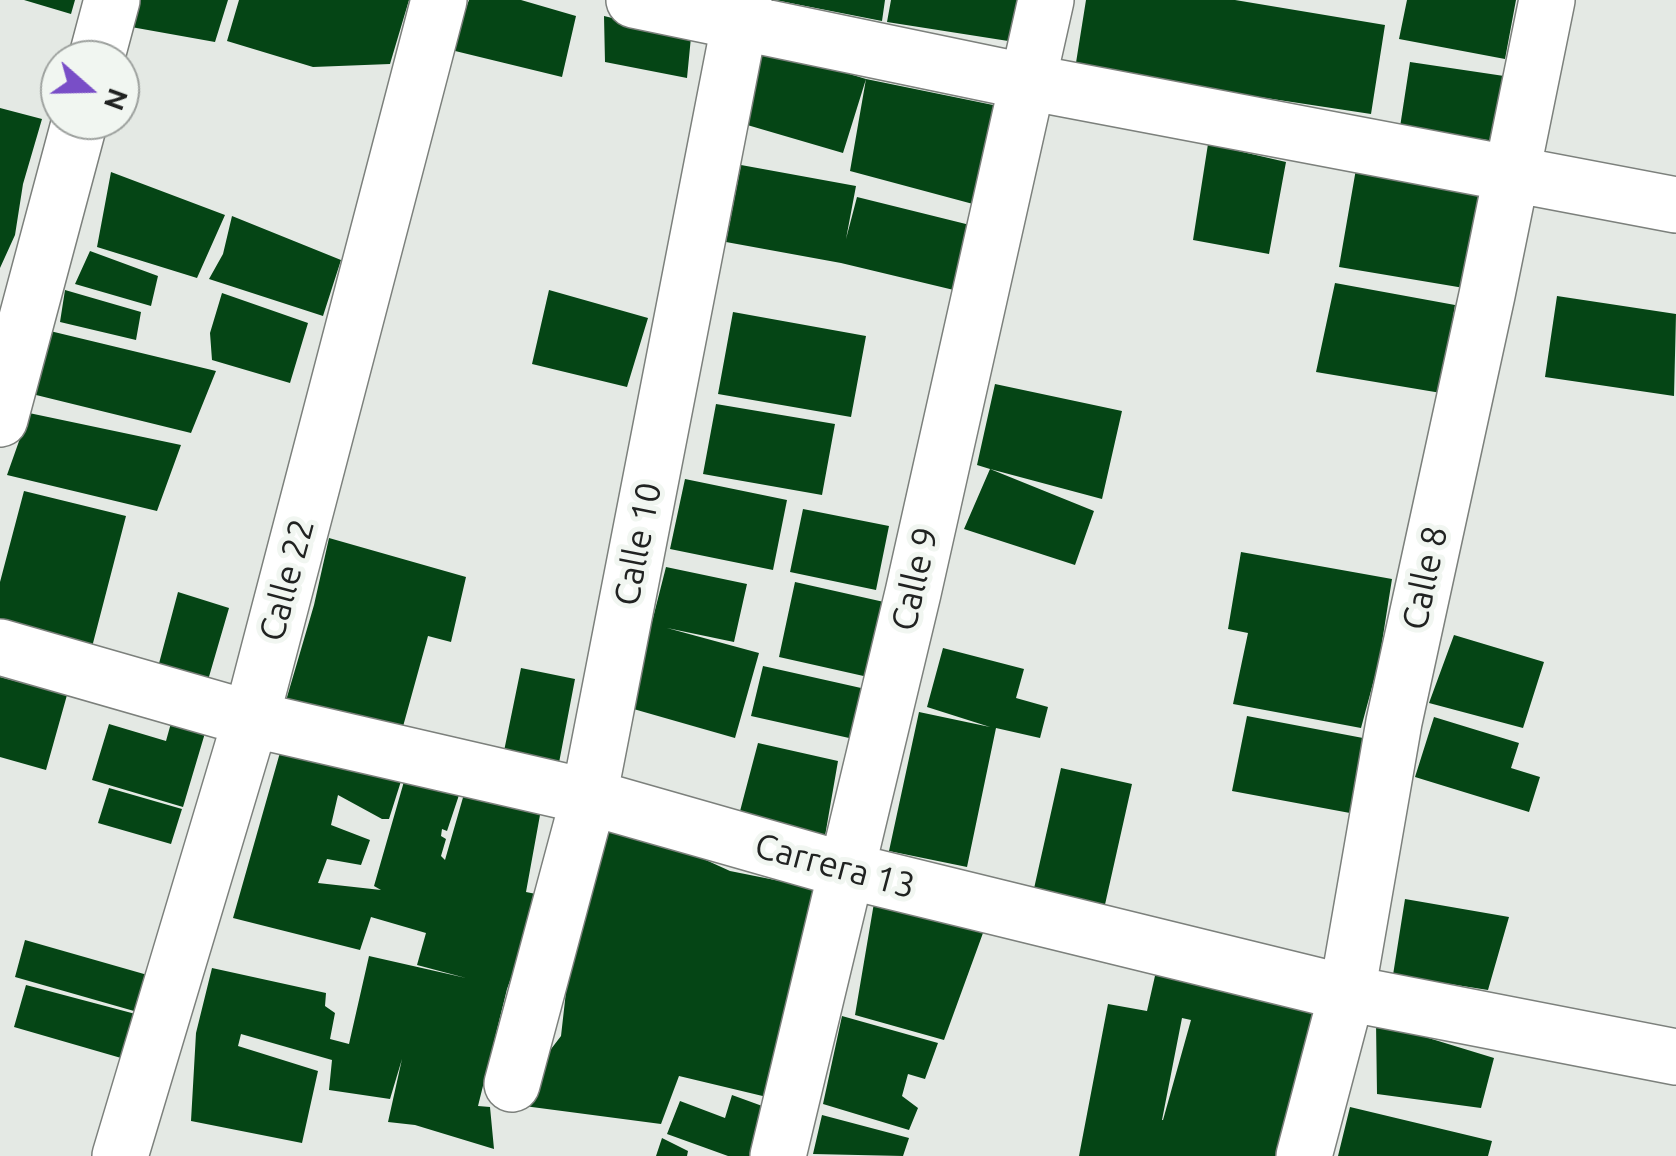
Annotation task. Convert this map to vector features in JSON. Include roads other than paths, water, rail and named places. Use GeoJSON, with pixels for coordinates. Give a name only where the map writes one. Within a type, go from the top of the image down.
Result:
{"type":"FeatureCollection","features":[{"type":"Feature","properties":{"kind":"street"},"geometry":{"type":"LineString","coordinates":[[101,40],[112,0]]}},
{"type":"Feature","properties":{"kind":"street","name":"Calle 22"},"geometry":{"type":"LineString","coordinates":[[120,1156],[250,719],[440,0]]}},
{"type":"Feature","properties":{"kind":"street"},"geometry":{"type":"LineString","coordinates":[[634,0],[742,11],[1028,82],[1676,205]]}},
{"type":"Feature","properties":{"kind":"street","name":"Calle 9"},"geometry":{"type":"LineString","coordinates":[[778,1156],[913,592],[1046,0]]}},
{"type":"Feature","properties":{"kind":"street","name":"Calle 8"},"geometry":{"type":"LineString","coordinates":[[1304,1156],[1346,993],[1394,722],[1547,0]]}},
{"type":"Feature","properties":{"kind":"street","name":"Calle 10"},"geometry":{"type":"LineString","coordinates":[[512,1084],[589,797],[742,11]]}},
{"type":"Feature","properties":{"kind":"street"},"geometry":{"type":"LineString","coordinates":[[0,420],[75,140]]}},
{"type":"Feature","properties":{"kind":"street","name":"Carrera 13"},"geometry":{"type":"LineString","coordinates":[[0,648],[250,719],[589,797],[845,870],[1346,993],[1676,1057]]}}]}
